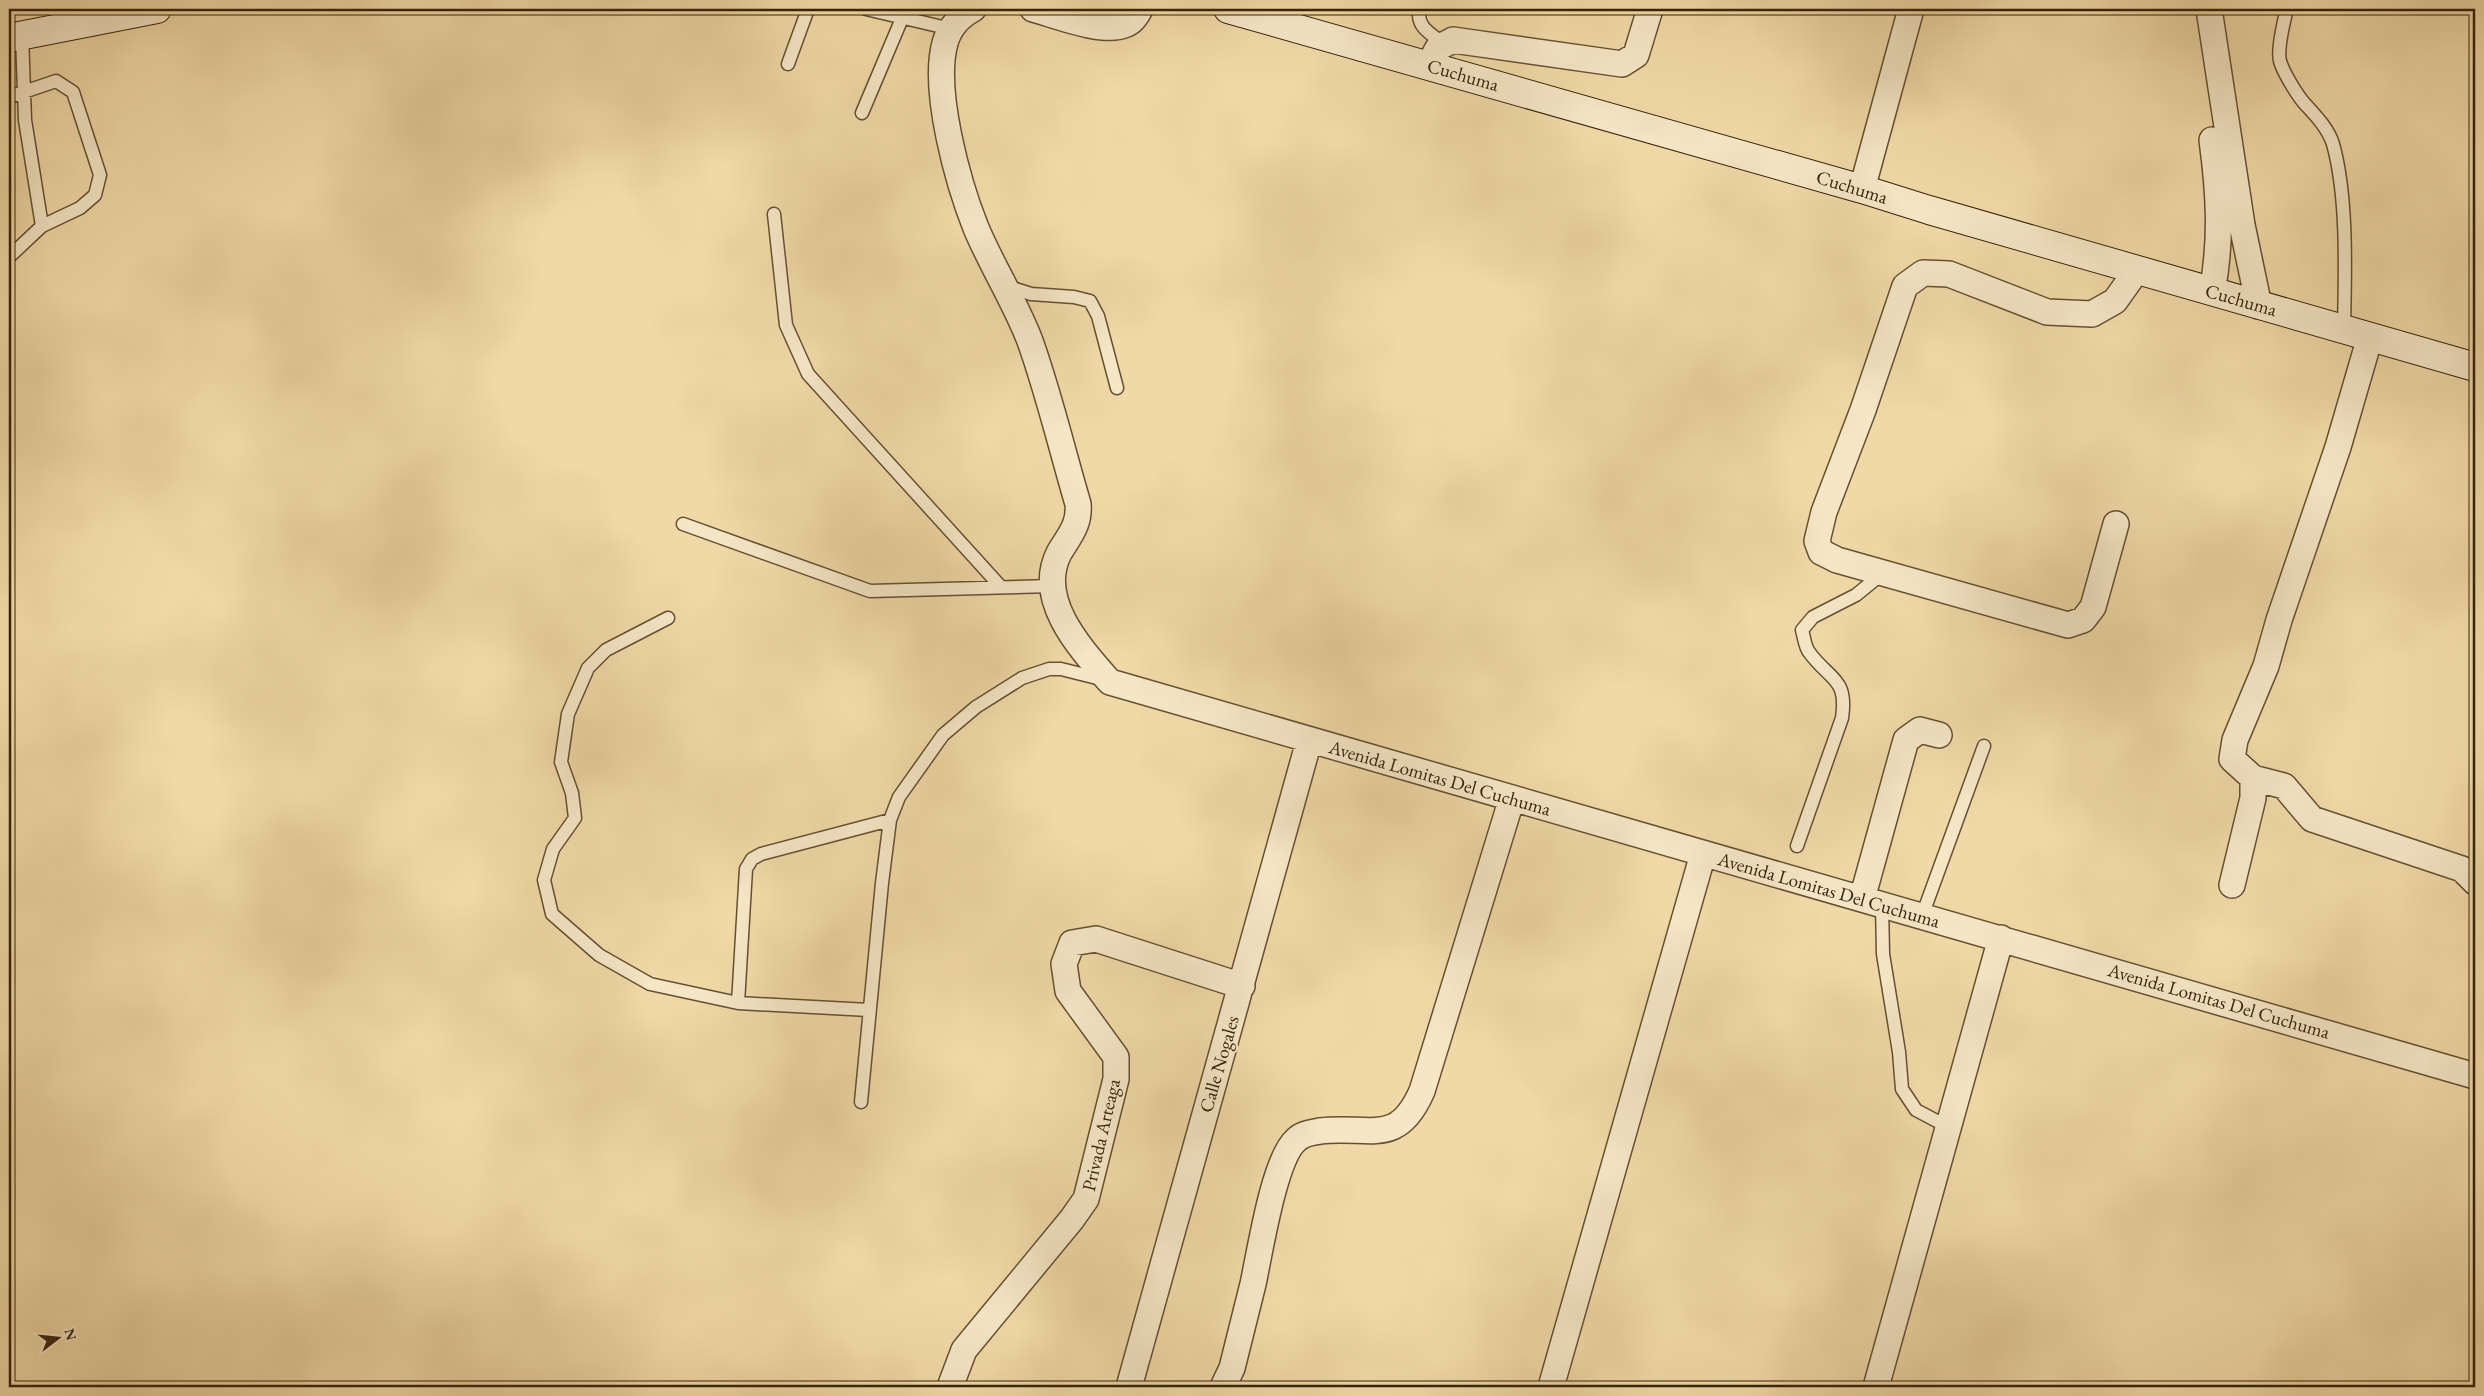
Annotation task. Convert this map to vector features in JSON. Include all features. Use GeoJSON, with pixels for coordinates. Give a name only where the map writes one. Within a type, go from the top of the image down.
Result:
{"type":"FeatureCollection","features":[{"type":"Feature","properties":{"kind":"street"},"geometry":{"type":"LineString","coordinates":[[16,37],[157,9]]}},
{"type":"Feature","properties":{"kind":"street"},"geometry":{"type":"LineString","coordinates":[[973,9],[963,14],[951,29],[945,42],[943,94],[952,149],[976,227],[1030,342],[1078,504],[1077,524],[1055,564],[1052,586],[1058,609],[1088,657],[1110,682]]}},
{"type":"Feature","properties":{"kind":"street"},"geometry":{"type":"LineString","coordinates":[[1032,9],[1106,28],[1126,25],[1135,18],[1140,9]]}},
{"type":"Feature","properties":{"kind":"street","name":"Cuchuma"},"geometry":{"type":"LineString","coordinates":[[1228,9],[1862,189],[2475,368]]}},
{"type":"Feature","properties":{"kind":"street"},"geometry":{"type":"LineString","coordinates":[[1428,66],[1443,43],[1453,40],[1622,64],[1636,55],[1650,9]]}},
{"type":"Feature","properties":{"kind":"street"},"geometry":{"type":"LineString","coordinates":[[1862,189],[1912,9]]}},
{"type":"Feature","properties":{"kind":"street"},"geometry":{"type":"LineString","coordinates":[[2194,9],[2220,206],[2218,263],[2212,292]]}},
{"type":"Feature","properties":{"kind":"street"},"geometry":{"type":"LineString","coordinates":[[2209,9],[2242,225],[2259,306]]}},
{"type":"Feature","properties":{"kind":"street"},"geometry":{"type":"LineString","coordinates":[[2116,524],[2093,607],[2083,620],[2068,625],[1837,560],[1821,552],[1817,540],[1824,512],[1864,410],[1905,286],[1923,273],[1949,274],[2047,312],[2092,314],[2115,302],[2137,270]]}},
{"type":"Feature","properties":{"kind":"street"},"geometry":{"type":"LineString","coordinates":[[2370,337],[2338,447],[2278,620],[2266,666],[2235,740],[2232,759],[2253,778],[2284,786],[2312,819],[2462,869],[2475,882]]}},
{"type":"Feature","properties":{"kind":"street","name":"Avenida Lomitas Del Cuchuma"},"geometry":{"type":"LineString","coordinates":[[1110,682],[2475,1076]]}},
{"type":"Feature","properties":{"kind":"street"},"geometry":{"type":"LineString","coordinates":[[1872,902],[1906,740],[1920,730],[1939,735]]}},
{"type":"Feature","properties":{"kind":"street","name":"Calle Nogales"},"geometry":{"type":"LineString","coordinates":[[1129,1387],[1309,740]]}},
{"type":"Feature","properties":{"kind":"street"},"geometry":{"type":"LineString","coordinates":[[2232,885],[2253,798],[2253,778]]}},
{"type":"Feature","properties":{"kind":"street"},"geometry":{"type":"LineString","coordinates":[[1223,1387],[1232,1368],[1271,1201],[1283,1160],[1295,1140],[1306,1133],[1384,1130],[1399,1125],[1414,1109],[1422,1091],[1512,798]]}},
{"type":"Feature","properties":{"kind":"street"},"geometry":{"type":"LineString","coordinates":[[1551,1387],[1703,854]]}},
{"type":"Feature","properties":{"kind":"street"},"geometry":{"type":"LineString","coordinates":[[1876,1387],[2001,938]]}},
{"type":"Feature","properties":{"kind":"street","name":"Privada Arteaga"},"geometry":{"type":"LineString","coordinates":[[950,1387],[964,1350],[1072,1219],[1086,1199],[1093,1175],[1116,1079],[1116,1057],[1068,991],[1064,964],[1072,943],[1096,939],[1242,986]]}},
{"type":"Feature","properties":{"kind":"lane"},"geometry":{"type":"LineString","coordinates":[[788,64],[808,9]]}},
{"type":"Feature","properties":{"kind":"lane"},"geometry":{"type":"LineString","coordinates":[[866,9],[903,16],[951,29]]}},
{"type":"Feature","properties":{"kind":"lane"},"geometry":{"type":"LineString","coordinates":[[1420,9],[1418,15],[1423,29],[1443,43]]}},
{"type":"Feature","properties":{"kind":"lane"},"geometry":{"type":"LineString","coordinates":[[2287,9],[2280,61],[2300,98],[2321,122],[2332,143],[2341,193],[2345,282],[2344,329]]}},
{"type":"Feature","properties":{"kind":"lane"},"geometry":{"type":"LineString","coordinates":[[862,113],[903,16]]}},
{"type":"Feature","properties":{"kind":"lane"},"geometry":{"type":"LineString","coordinates":[[16,37],[25,92],[25,120],[42,226]]}},
{"type":"Feature","properties":{"kind":"lane"},"geometry":{"type":"LineString","coordinates":[[9,97],[56,81],[73,92],[100,175],[95,195],[80,208],[42,226],[9,257]]}},
{"type":"Feature","properties":{"kind":"lane"},"geometry":{"type":"LineString","coordinates":[[774,214],[786,325],[808,374],[1001,587]]}},
{"type":"Feature","properties":{"kind":"lane"},"geometry":{"type":"LineString","coordinates":[[1004,285],[1031,294],[1074,297],[1090,301],[1098,316],[1117,388]]}},
{"type":"Feature","properties":{"kind":"lane"},"geometry":{"type":"LineString","coordinates":[[683,524],[870,590],[1052,586]]}},
{"type":"Feature","properties":{"kind":"lane"},"geometry":{"type":"LineString","coordinates":[[1797,846],[1842,718],[1845,698],[1837,681],[1807,651],[1802,630],[1813,616],[1856,595],[1883,573]]}},
{"type":"Feature","properties":{"kind":"lane"},"geometry":{"type":"LineString","coordinates":[[668,618],[606,650],[588,668],[568,714],[561,762],[572,794],[575,818],[553,849],[544,880],[552,914],[599,955],[650,984],[738,1003],[869,1010]]}},
{"type":"Feature","properties":{"kind":"lane"},"geometry":{"type":"LineString","coordinates":[[860,1102],[890,820],[899,797],[943,735],[976,707],[1022,678],[1049,669],[1061,669],[1110,682]]}},
{"type":"Feature","properties":{"kind":"lane"},"geometry":{"type":"LineString","coordinates":[[1922,916],[1984,746]]}},
{"type":"Feature","properties":{"kind":"lane"},"geometry":{"type":"LineString","coordinates":[[738,1003],[746,869],[752,860],[761,854],[890,820]]}},
{"type":"Feature","properties":{"kind":"lane"},"geometry":{"type":"LineString","coordinates":[[1872,902],[1900,1052],[1902,1089],[1916,1110],[1948,1127]]}}]}
